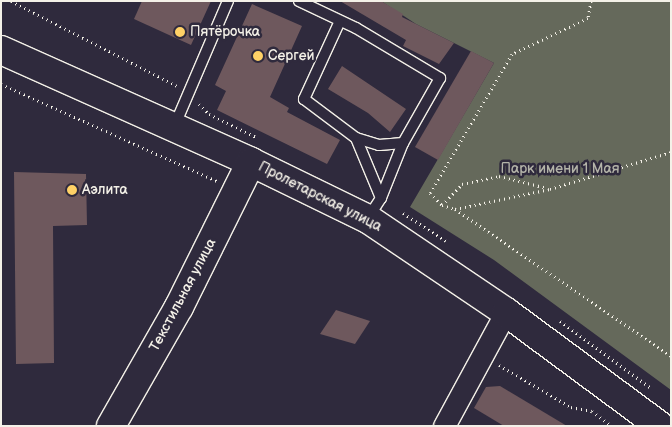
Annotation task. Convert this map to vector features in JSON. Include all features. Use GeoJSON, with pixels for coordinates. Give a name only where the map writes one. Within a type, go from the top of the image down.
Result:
{"type":"FeatureCollection","features":[{"type":"Feature","properties":{"kind":"street","name":"Пролетарская улица"},"geometry":{"type":"LineString","coordinates":[[1,50],[251,162],[374,209],[506,312],[660,426]]}},
{"type":"Feature","properties":{"kind":"street","name":"Текстильная улица"},"geometry":{"type":"LineString","coordinates":[[111,426],[179,307],[251,162]]}},
{"type":"Feature","properties":{"kind":"street"},"geometry":{"type":"LineString","coordinates":[[444,426],[506,312]]}},
{"type":"Feature","properties":{"kind":"lane"},"geometry":{"type":"LineString","coordinates":[[174,128],[228,1]]}},
{"type":"Feature","properties":{"kind":"lane"},"geometry":{"type":"LineString","coordinates":[[299,1],[339,23],[356,28],[440,78],[403,143],[374,209]]}},
{"type":"Feature","properties":{"kind":"lane"},"geometry":{"type":"LineString","coordinates":[[339,23],[304,99],[356,138],[379,145],[403,143]]}},
{"type":"Feature","properties":{"kind":"lane"},"geometry":{"type":"LineString","coordinates":[[356,138],[374,209]]}},
{"type":"Feature","properties":{"kind":"path"},"geometry":{"type":"LineString","coordinates":[[591,1],[588,18],[512,54],[430,193],[442,205],[455,210],[671,356]]}},
{"type":"Feature","properties":{"kind":"path"},"geometry":{"type":"LineString","coordinates":[[1,84],[238,190]]}},
{"type":"Feature","properties":{"kind":"path"},"geometry":{"type":"LineString","coordinates":[[455,210],[550,189],[671,152]]}},
{"type":"Feature","properties":{"kind":"path"},"geometry":{"type":"LineString","coordinates":[[442,205],[462,184],[499,176],[550,189]]}},
{"type":"Feature","properties":{"kind":"path"},"geometry":{"type":"LineString","coordinates":[[483,355],[571,407],[592,411],[612,426]]}},
{"type":"Feature","properties":{"kind":"green space","name":"Парк имени 1 Мая"},"geometry":{"type":"Polygon","coordinates":[[[381,1],[671,1],[671,390],[494,260],[410,207],[494,63],[416,24],[381,1]]]}},
{"type":"Feature","properties":{"kind":"building","name":"Пятёрочка"},"geometry":{"type":"Polygon","coordinates":[[[142,1],[211,1],[191,45],[134,19],[142,1]]]}},
{"type":"Feature","properties":{"kind":"building"},"geometry":{"type":"Polygon","coordinates":[[[340,1],[381,1],[403,14],[402,17],[454,43],[439,64],[403,46],[406,40],[340,1]]]}},
{"type":"Feature","properties":{"kind":"building"},"geometry":{"type":"Polygon","coordinates":[[[252,4],[302,26],[270,97],[289,108],[287,112],[340,140],[327,164],[217,110],[226,91],[215,85],[252,4]]]}},
{"type":"Feature","properties":{"kind":"building"},"geometry":{"type":"Polygon","coordinates":[[[471,51],[494,63],[438,160],[415,147],[471,51]]]}},
{"type":"Feature","properties":{"kind":"building"},"geometry":{"type":"Polygon","coordinates":[[[342,66],[406,109],[390,132],[368,113],[328,89],[342,66]]]}},
{"type":"Feature","properties":{"kind":"building"},"geometry":{"type":"Polygon","coordinates":[[[14,172],[86,174],[87,225],[53,226],[54,363],[16,364],[14,172]]]}},
{"type":"Feature","properties":{"kind":"building"},"geometry":{"type":"Polygon","coordinates":[[[336,310],[370,321],[355,344],[320,334],[336,310]]]}},
{"type":"Feature","properties":{"kind":"building"},"geometry":{"type":"Polygon","coordinates":[[[500,386],[567,426],[504,426],[474,408],[486,387],[500,386]]]}},
{"type":"Feature","properties":{"kind":"place","name":"Пятёрочка"},"geometry":{"type":"Point","coordinates":[180,32]}},
{"type":"Feature","properties":{"kind":"place","name":"Сергей"},"geometry":{"type":"Point","coordinates":[258,56]}},
{"type":"Feature","properties":{"kind":"place","name":"Аэлита"},"geometry":{"type":"Point","coordinates":[72,190]}}]}
